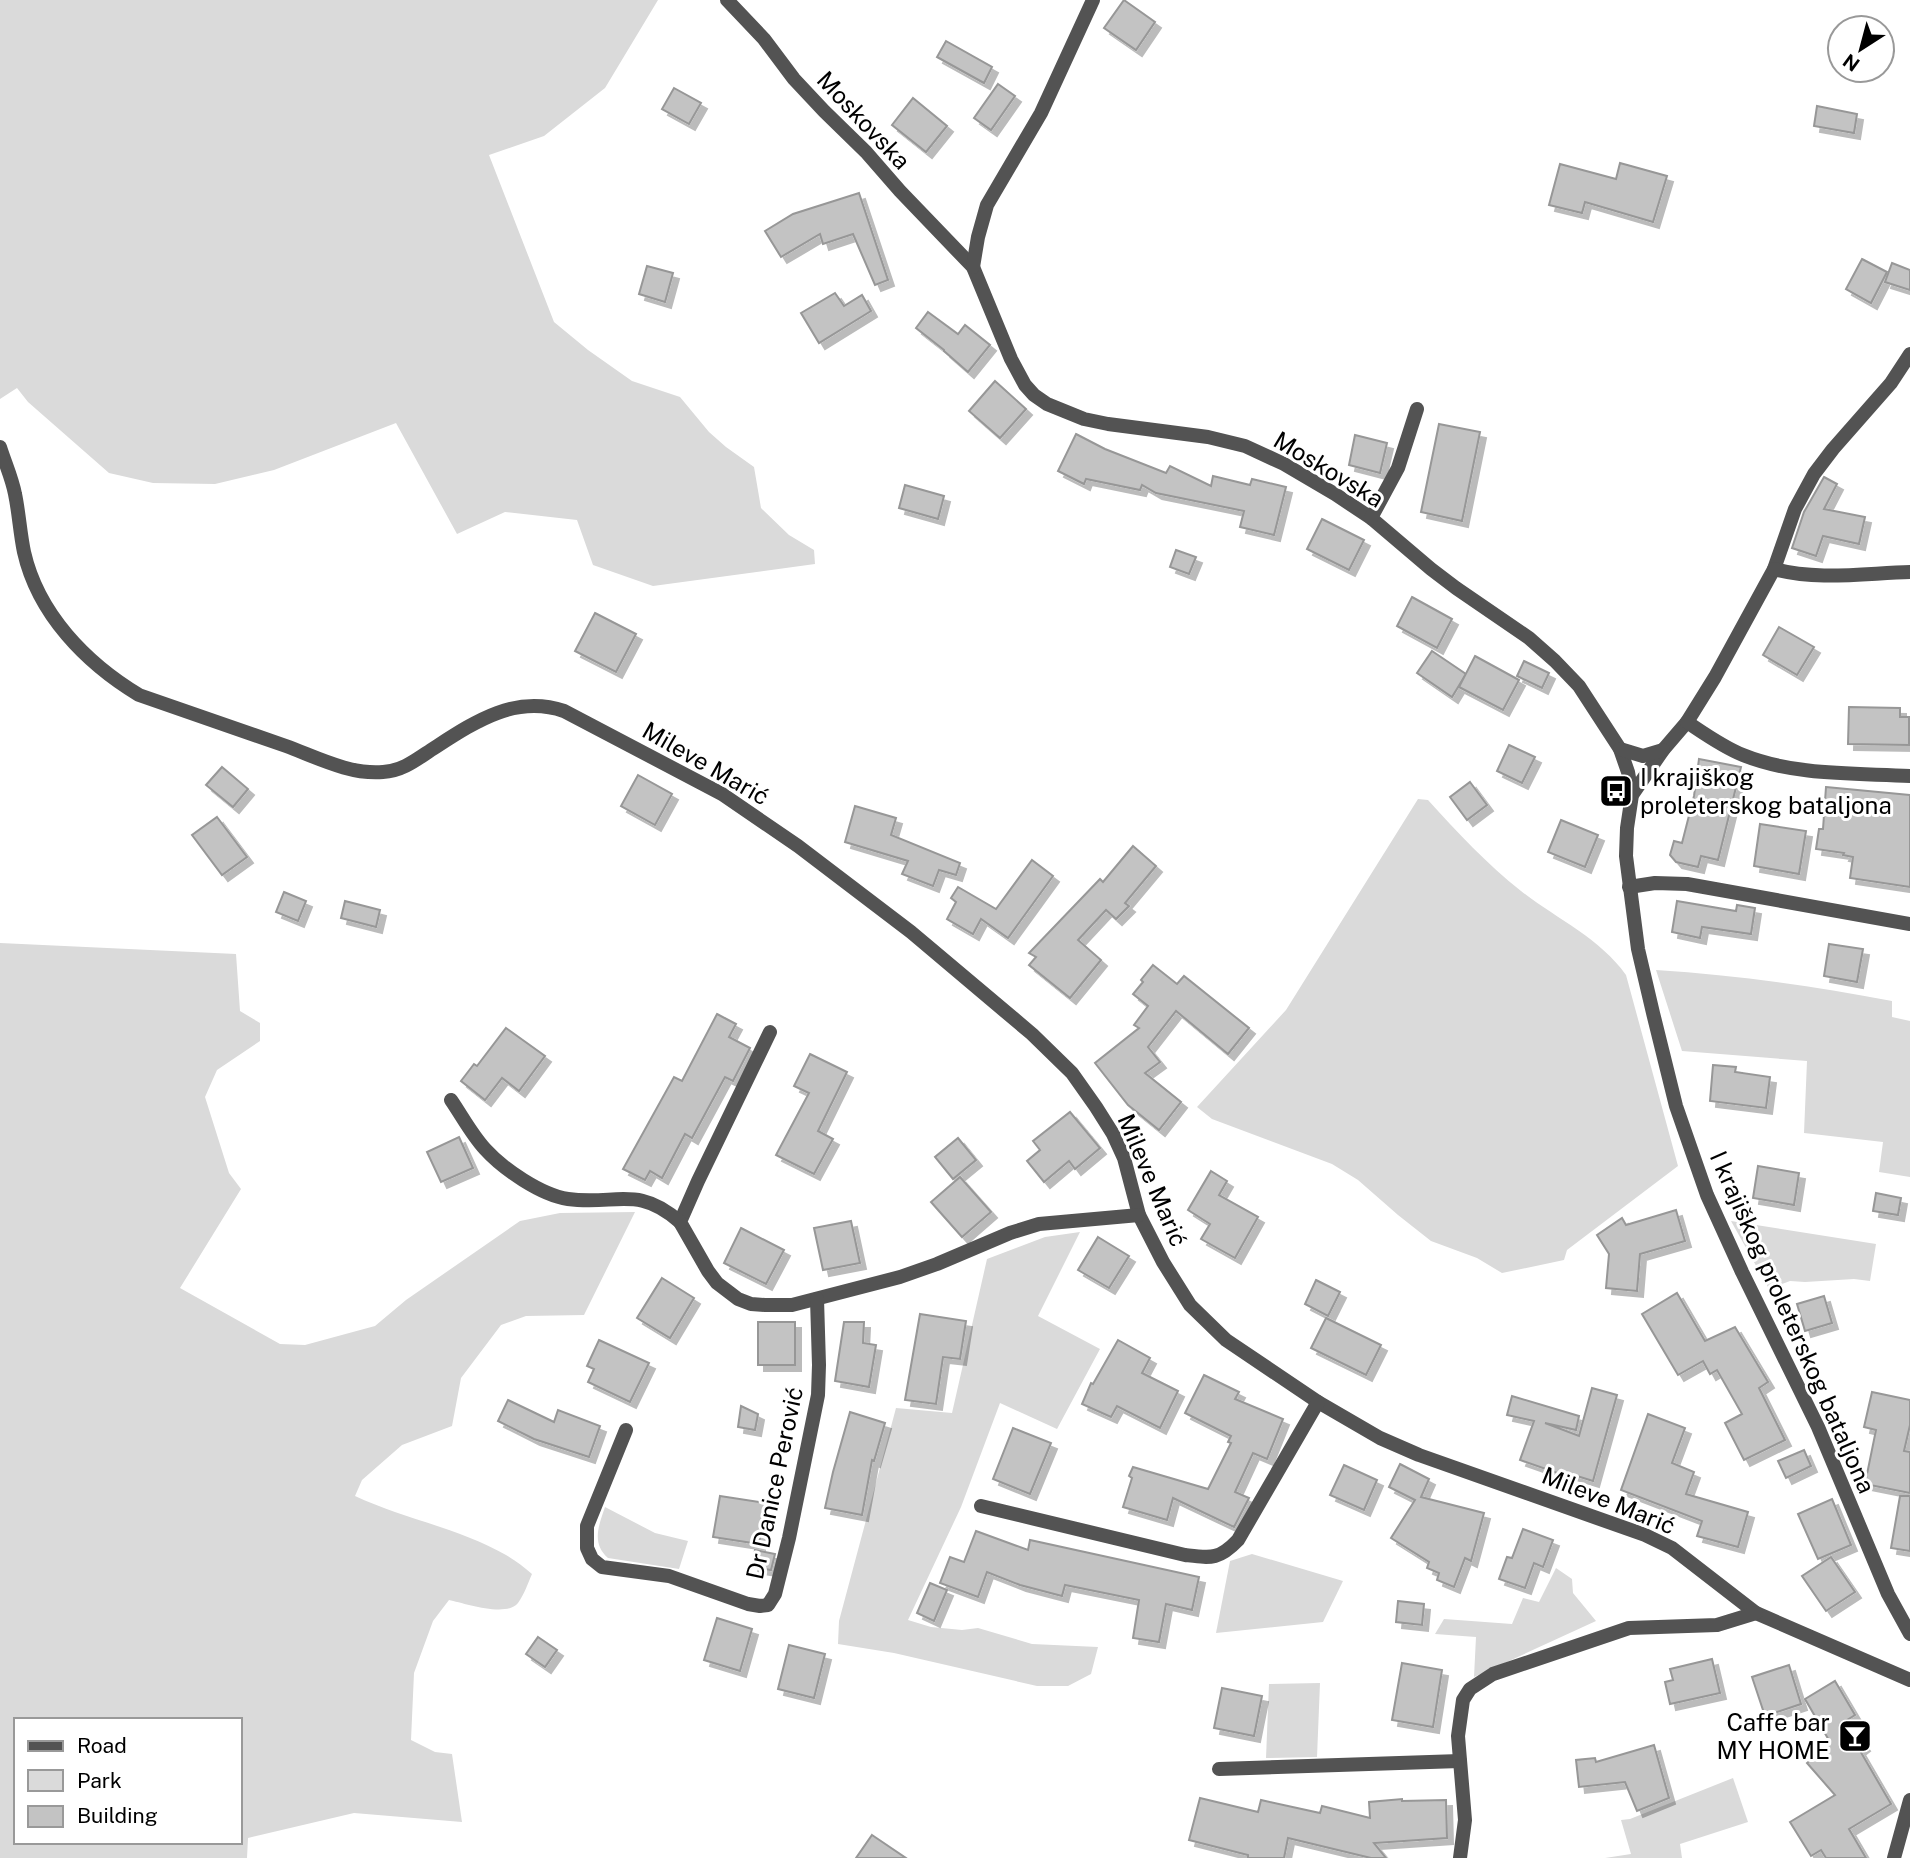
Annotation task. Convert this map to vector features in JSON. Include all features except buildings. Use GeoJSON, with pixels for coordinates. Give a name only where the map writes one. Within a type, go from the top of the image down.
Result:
{"type":"FeatureCollection","features":[{"type":"Feature","properties":{"kind":"street","name":"Moskovska"},"geometry":{"type":"LineString","coordinates":[[727,0],[764,39],[794,79],[973,267],[1011,359],[1025,385],[1034,395],[1047,404],[1084,419],[1208,437],[1245,446],[1284,464],[1371,518],[1430,569],[1529,638],[1579,686],[1620,749],[1632,795]]}},
{"type":"Feature","properties":{"kind":"street"},"geometry":{"type":"LineString","coordinates":[[973,267],[986,205],[1041,113],[1093,0]]}},
{"type":"Feature","properties":{"kind":"street","name":"I krajiškog proleterskog bataljona"},"geometry":{"type":"LineString","coordinates":[[1910,354],[1891,383],[1814,474],[1795,509],[1774,569],[1716,677],[1687,722],[1663,750],[1632,795],[1626,856],[1638,949],[1656,1027],[1676,1106],[1707,1195],[1818,1427],[1888,1594],[1910,1634]]}},
{"type":"Feature","properties":{"kind":"street"},"geometry":{"type":"LineString","coordinates":[[1371,518],[1398,468],[1417,409]]}},
{"type":"Feature","properties":{"kind":"street","name":"Mileve Marić"},"geometry":{"type":"LineString","coordinates":[[0,447],[14,491],[25,554],[36,584],[53,617],[90,660],[114,680],[139,695],[315,757],[369,772],[398,769],[494,714],[514,707],[551,707],[564,711],[722,794],[787,838],[911,932],[1019,1021],[1072,1073],[1113,1134],[1124,1158],[1139,1214],[1163,1262],[1190,1305],[1226,1340],[1318,1402],[1380,1438],[1419,1455],[1645,1535],[1672,1548],[1756,1613],[1910,1680]]}},
{"type":"Feature","properties":{"kind":"street"},"geometry":{"type":"LineString","coordinates":[[1774,569],[1794,575],[1910,572]]}},
{"type":"Feature","properties":{"kind":"street"},"geometry":{"type":"LineString","coordinates":[[1687,722],[1718,743],[1776,765],[1910,776]]}},
{"type":"Feature","properties":{"kind":"street"},"geometry":{"type":"LineString","coordinates":[[1620,749],[1643,756],[1663,750]]}},
{"type":"Feature","properties":{"kind":"street"},"geometry":{"type":"LineString","coordinates":[[1629,887],[1655,883],[1687,884],[1910,925]]}},
{"type":"Feature","properties":{"kind":"street"},"geometry":{"type":"LineString","coordinates":[[680,1222],[770,1032]]}},
{"type":"Feature","properties":{"kind":"street"},"geometry":{"type":"LineString","coordinates":[[451,1100],[484,1149],[534,1187],[565,1199],[627,1198],[655,1204],[666,1210],[680,1222],[717,1283],[738,1299],[751,1304],[792,1305],[900,1277],[1039,1224],[1072,1223],[1139,1214]]}},
{"type":"Feature","properties":{"kind":"street","name":"Dr Danice Perović"},"geometry":{"type":"LineString","coordinates":[[626,1430],[587,1526],[587,1548],[593,1559],[602,1567],[669,1576],[748,1604],[768,1605],[775,1594],[789,1538],[818,1395],[817,1299]]}},
{"type":"Feature","properties":{"kind":"street"},"geometry":{"type":"LineString","coordinates":[[981,1506],[1185,1556],[1217,1556],[1227,1552],[1238,1540],[1318,1402]]}},
{"type":"Feature","properties":{"kind":"street"},"geometry":{"type":"LineString","coordinates":[[1460,1858],[1465,1820],[1458,1736],[1462,1700],[1470,1689],[1493,1674],[1629,1628],[1717,1625],[1756,1613]]}},
{"type":"Feature","properties":{"kind":"street"},"geometry":{"type":"LineString","coordinates":[[1219,1769],[1460,1761]]}},
{"type":"Feature","properties":{"kind":"street"},"geometry":{"type":"LineString","coordinates":[[1894,1858],[1910,1800]]}},
{"type":"Feature","properties":{"kind":"green space"},"geometry":{"type":"Polygon","coordinates":[[[0,0],[658,0],[605,88],[544,136],[489,155],[554,322],[632,381],[680,397],[709,432],[754,467],[761,508],[789,535],[814,550],[815,564],[653,586],[593,565],[577,520],[505,512],[457,534],[396,423],[274,470],[215,484],[153,483],[109,473],[28,402],[17,388],[0,399],[0,0]]]}},
{"type":"Feature","properties":{"kind":"green space"},"geometry":{"type":"Polygon","coordinates":[[[1418,799],[1428,800],[1496,870],[1534,901],[1590,939],[1626,975],[1678,1166],[1567,1250],[1564,1260],[1502,1273],[1477,1258],[1431,1241],[1358,1180],[1332,1164],[1212,1119],[1197,1107],[1286,1010],[1418,799]]]}},
{"type":"Feature","properties":{"kind":"green space"},"geometry":{"type":"Polygon","coordinates":[[[0,943],[236,954],[240,1011],[260,1023],[260,1041],[217,1070],[205,1097],[229,1173],[241,1189],[180,1288],[280,1344],[305,1345],[375,1326],[406,1300],[520,1221],[560,1213],[635,1212],[584,1315],[526,1316],[501,1325],[461,1378],[452,1426],[402,1445],[362,1480],[355,1496],[488,1546],[513,1559],[532,1574],[520,1600],[512,1607],[495,1609],[449,1600],[433,1621],[414,1673],[411,1740],[435,1752],[452,1754],[462,1822],[354,1813],[248,1838],[247,1858],[0,1858],[0,943]]]}},
{"type":"Feature","properties":{"kind":"green space"},"geometry":{"type":"Polygon","coordinates":[[[1656,970],[1774,982],[1892,1001],[1892,1017],[1910,1021],[1910,1177],[1879,1172],[1883,1142],[1804,1133],[1807,1061],[1682,1051],[1656,970]]]}},
{"type":"Feature","properties":{"kind":"green space"},"geometry":{"type":"Polygon","coordinates":[[[1731,1221],[1876,1244],[1870,1281],[1790,1281],[1769,1289],[1731,1221]]]}},
{"type":"Feature","properties":{"kind":"green space"},"geometry":{"type":"Polygon","coordinates":[[[1080,1232],[1038,1316],[1100,1349],[1057,1429],[1000,1403],[961,1507],[908,1620],[931,1627],[962,1630],[978,1628],[1032,1644],[1098,1647],[1091,1674],[1068,1686],[1037,1686],[894,1653],[838,1644],[839,1621],[896,1408],[952,1413],[987,1259],[1045,1237],[1080,1232]]]}},
{"type":"Feature","properties":{"kind":"green space"},"geometry":{"type":"Polygon","coordinates":[[[605,1507],[655,1533],[688,1541],[679,1569],[608,1558],[598,1540],[605,1507]]]}},
{"type":"Feature","properties":{"kind":"green space"},"geometry":{"type":"Polygon","coordinates":[[[1252,1554],[1343,1581],[1323,1622],[1216,1633],[1230,1561],[1252,1554]]]}},
{"type":"Feature","properties":{"kind":"green space"},"geometry":{"type":"Polygon","coordinates":[[[1556,1568],[1572,1579],[1573,1593],[1596,1621],[1474,1677],[1476,1637],[1435,1634],[1444,1619],[1512,1624],[1523,1598],[1539,1602],[1556,1568]]]}},
{"type":"Feature","properties":{"kind":"green space"},"geometry":{"type":"Polygon","coordinates":[[[1320,1683],[1317,1757],[1266,1758],[1269,1684],[1320,1683]]]}},
{"type":"Feature","properties":{"kind":"green space"},"geometry":{"type":"Polygon","coordinates":[[[1733,1778],[1748,1822],[1680,1844],[1682,1858],[1605,1858],[1631,1854],[1621,1820],[1630,1819],[1733,1778]]]}},
{"type":"Feature","properties":{"kind":"place","name":"I krajiškog proleterskog bataljona"},"geometry":{"type":"Point","coordinates":[1616,791]}},
{"type":"Feature","properties":{"kind":"place","name":"Caffe bar MY HOME"},"geometry":{"type":"Point","coordinates":[1855,1736]}}]}
